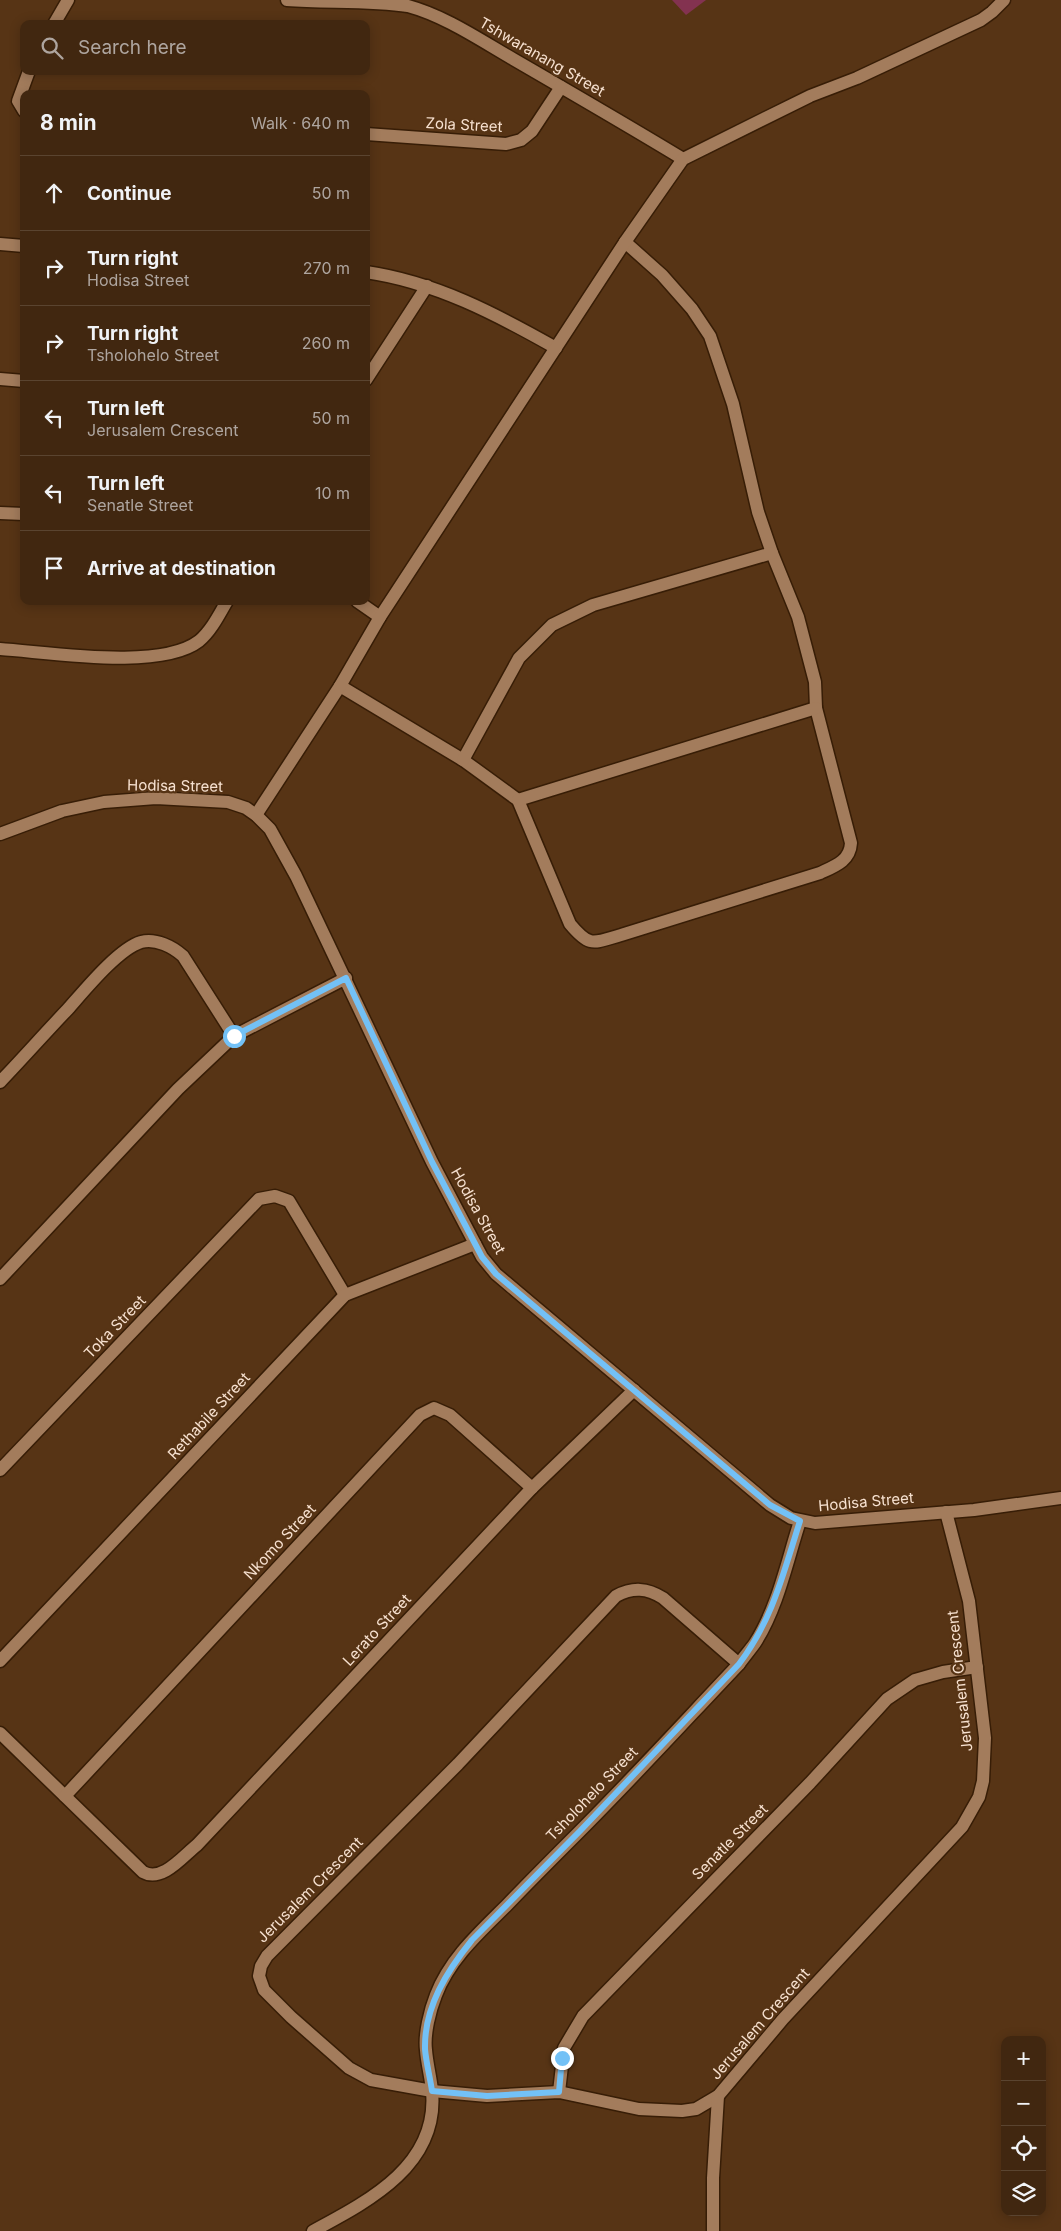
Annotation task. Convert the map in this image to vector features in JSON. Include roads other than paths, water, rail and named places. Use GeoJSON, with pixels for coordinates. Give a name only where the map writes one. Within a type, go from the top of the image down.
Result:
{"type":"FeatureCollection","features":[{"type":"Feature","properties":{"kind":"street"},"geometry":{"type":"LineString","coordinates":[[56,20],[68,0]]}},
{"type":"Feature","properties":{"kind":"street","name":"Tshwaranang Street"},"geometry":{"type":"LineString","coordinates":[[287,0],[370,2],[406,6],[442,20],[683,158]]}},
{"type":"Feature","properties":{"kind":"street"},"geometry":{"type":"LineString","coordinates":[[256,815],[340,686],[380,617],[625,242],[683,158],[810,96],[857,78],[980,20],[992,12],[1004,0]]}},
{"type":"Feature","properties":{"kind":"street"},"geometry":{"type":"LineString","coordinates":[[22,90],[28,75]]}},
{"type":"Feature","properties":{"kind":"street","name":"Zola Street"},"geometry":{"type":"LineString","coordinates":[[370,134],[488,144],[513,143],[528,136],[561,87]]}},
{"type":"Feature","properties":{"kind":"street"},"geometry":{"type":"LineString","coordinates":[[340,686],[463,760],[518,800],[570,924],[582,938],[591,942],[621,935],[820,873],[838,864],[849,854],[851,842],[816,708],[815,682],[798,617],[772,553],[758,512],[733,404],[710,336],[692,309],[662,275],[625,242]]}},
{"type":"Feature","properties":{"kind":"street"},"geometry":{"type":"LineString","coordinates":[[0,244],[20,246]]}},
{"type":"Feature","properties":{"kind":"street"},"geometry":{"type":"LineString","coordinates":[[370,273],[392,276],[427,286],[486,309],[556,348]]}},
{"type":"Feature","properties":{"kind":"street"},"geometry":{"type":"LineString","coordinates":[[370,375],[427,286]]}},
{"type":"Feature","properties":{"kind":"street"},"geometry":{"type":"LineString","coordinates":[[0,379],[20,381]]}},
{"type":"Feature","properties":{"kind":"street"},"geometry":{"type":"LineString","coordinates":[[0,513],[20,514]]}},
{"type":"Feature","properties":{"kind":"street"},"geometry":{"type":"LineString","coordinates":[[463,760],[519,658],[552,625],[593,605],[772,553]]}},
{"type":"Feature","properties":{"kind":"street"},"geometry":{"type":"LineString","coordinates":[[0,649],[112,657],[157,657],[173,653],[199,641],[215,623],[225,605]]}},
{"type":"Feature","properties":{"kind":"street"},"geometry":{"type":"LineString","coordinates":[[363,605],[380,617]]}},
{"type":"Feature","properties":{"kind":"street"},"geometry":{"type":"LineString","coordinates":[[518,800],[816,708]]}},
{"type":"Feature","properties":{"kind":"street","name":"Hodisa Street"},"geometry":{"type":"LineString","coordinates":[[0,834],[62,811],[104,802],[156,798],[228,802],[246,808],[256,815],[270,829],[296,876],[432,1162],[482,1257],[496,1274],[770,1505],[800,1521],[826,1523],[974,1510],[1060,1498]]}},
{"type":"Feature","properties":{"kind":"street"},"geometry":{"type":"LineString","coordinates":[[0,1082],[104,969],[133,945],[143,942],[164,945],[175,949],[183,956],[234,1036]]}},
{"type":"Feature","properties":{"kind":"street"},"geometry":{"type":"LineString","coordinates":[[0,1279],[178,1090],[234,1036],[346,978]]}},
{"type":"Feature","properties":{"kind":"street","name":"Toka Street"},"geometry":{"type":"LineString","coordinates":[[0,1470],[252,1205],[266,1197],[275,1196],[289,1201],[345,1295]]}},
{"type":"Feature","properties":{"kind":"street","name":"Rethabile Street"},"geometry":{"type":"LineString","coordinates":[[0,1661],[345,1295],[475,1244]]}},
{"type":"Feature","properties":{"kind":"street","name":"Lerato Street"},"geometry":{"type":"LineString","coordinates":[[66,1796],[137,1867],[146,1874],[162,1873],[197,1845],[532,1488],[634,1390]]}},
{"type":"Feature","properties":{"kind":"street","name":"Nkomo Street"},"geometry":{"type":"LineString","coordinates":[[66,1796],[420,1415],[434,1408],[450,1415],[532,1488]]}},
{"type":"Feature","properties":{"kind":"street","name":"Jerusalem Crescent"},"geometry":{"type":"LineString","coordinates":[[739,1664],[663,1598],[652,1592],[633,1590],[616,1596],[458,1764],[267,1956],[261,1966],[259,1976],[264,1990],[290,2017],[350,2068],[370,2080],[432,2091],[487,2096],[559,2092],[639,2109],[669,2111],[696,2109],[718,2096],[783,2019],[962,1827],[974,1806],[983,1781],[985,1738],[968,1601],[946,1512]]}},
{"type":"Feature","properties":{"kind":"street","name":"Tsholohelo Street"},"geometry":{"type":"LineString","coordinates":[[313,2231],[362,2205],[401,2174],[421,2147],[430,2128],[433,2108],[425,2048],[427,2029],[435,1996],[458,1957],[472,1940],[580,1831],[739,1664],[756,1642],[767,1620],[782,1580],[800,1521]]}},
{"type":"Feature","properties":{"kind":"street","name":"Senatle Street"},"geometry":{"type":"LineString","coordinates":[[559,2092],[564,2048],[583,2016],[810,1783],[887,1698],[915,1680],[943,1672],[977,1667]]}},
{"type":"Feature","properties":{"kind":"street"},"geometry":{"type":"LineString","coordinates":[[0,1733],[66,1796]]}},
{"type":"Feature","properties":{"kind":"street"},"geometry":{"type":"LineString","coordinates":[[713,2231],[713,2178],[718,2096]]}}]}
